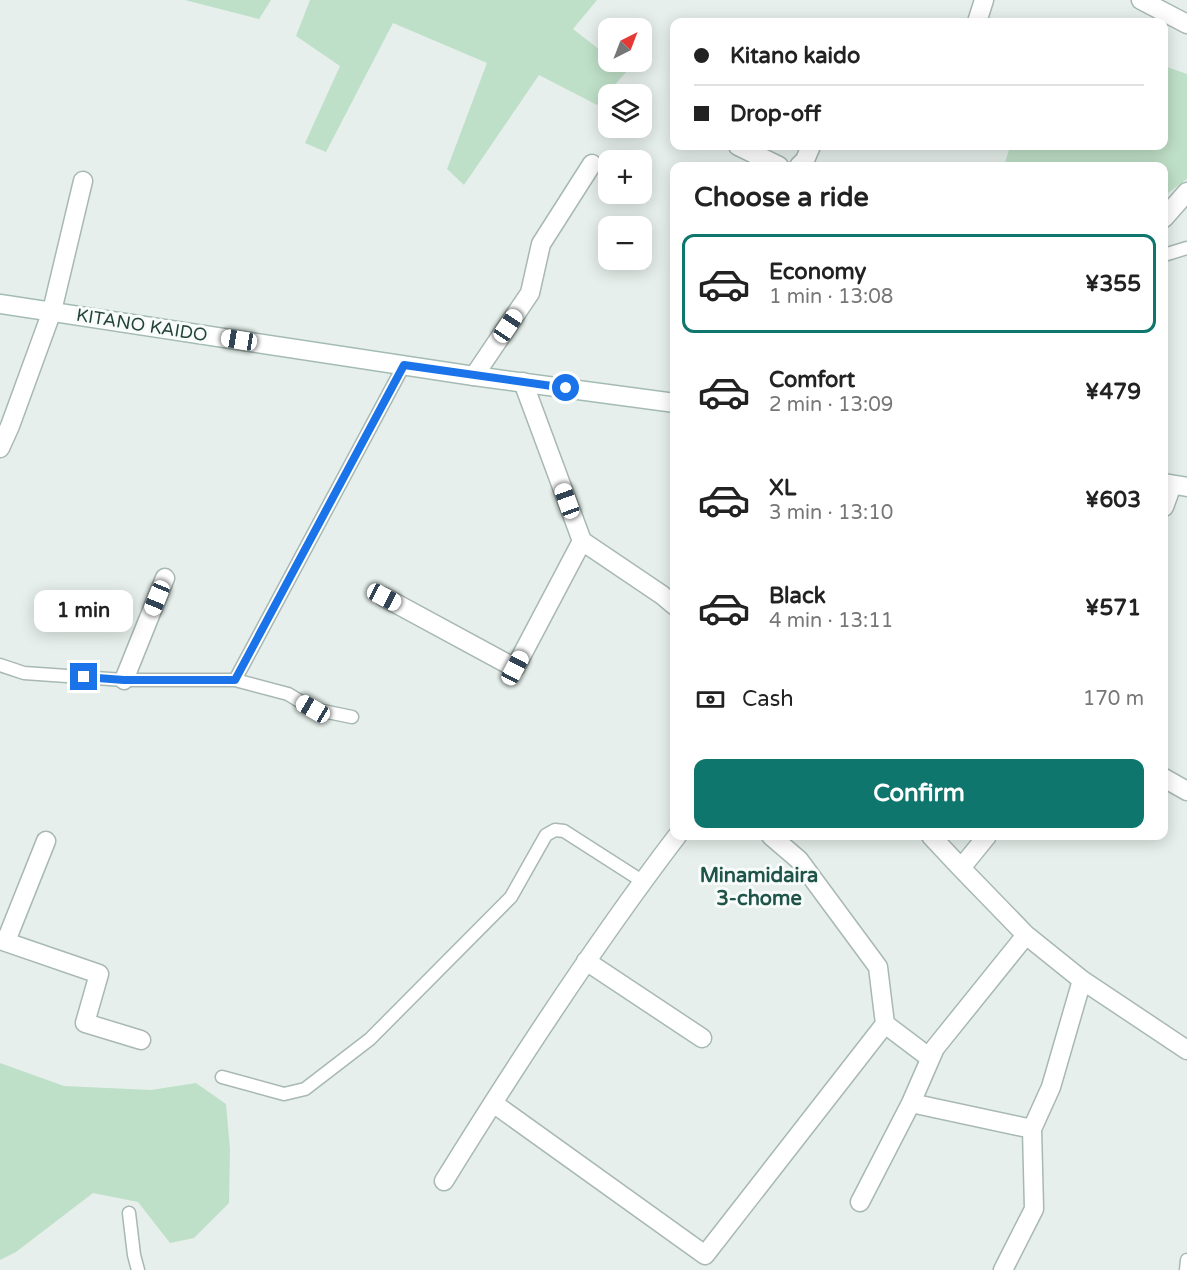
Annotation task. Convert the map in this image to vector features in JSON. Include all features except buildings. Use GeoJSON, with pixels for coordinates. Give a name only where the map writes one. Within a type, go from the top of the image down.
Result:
{"type":"FeatureCollection","features":[{"type":"Feature","properties":{"kind":"street"},"geometry":{"type":"LineString","coordinates":[[978,18],[984,0]]}},
{"type":"Feature","properties":{"kind":"street"},"geometry":{"type":"LineString","coordinates":[[1141,0],[1187,24]]}},
{"type":"Feature","properties":{"kind":"street"},"geometry":{"type":"LineString","coordinates":[[746,150],[771,162]]}},
{"type":"Feature","properties":{"kind":"street"},"geometry":{"type":"LineString","coordinates":[[474,376],[530,293],[541,244],[592,164]]}},
{"type":"Feature","properties":{"kind":"street"},"geometry":{"type":"LineString","coordinates":[[0,448],[52,311],[83,181]]}},
{"type":"Feature","properties":{"kind":"street"},"geometry":{"type":"LineString","coordinates":[[1168,213],[1187,192]]}},
{"type":"Feature","properties":{"kind":"street","name":"KITANO KAIDO"},"geometry":{"type":"LineString","coordinates":[[0,304],[474,376],[670,402]]}},
{"type":"Feature","properties":{"kind":"street"},"geometry":{"type":"LineString","coordinates":[[523,382],[582,541],[670,602]]}},
{"type":"Feature","properties":{"kind":"street"},"geometry":{"type":"LineString","coordinates":[[384,597],[515,668],[582,541]]}},
{"type":"Feature","properties":{"kind":"street"},"geometry":{"type":"LineString","coordinates":[[124,680],[165,578]]}},
{"type":"Feature","properties":{"kind":"street"},"geometry":{"type":"LineString","coordinates":[[1168,780],[1187,791]]}},
{"type":"Feature","properties":{"kind":"street"},"geometry":{"type":"LineString","coordinates":[[444,1181],[586,961],[674,840]]}},
{"type":"Feature","properties":{"kind":"street"},"geometry":{"type":"LineString","coordinates":[[493,1103],[705,1255],[885,1024],[878,967],[800,860],[776,840]]}},
{"type":"Feature","properties":{"kind":"street"},"geometry":{"type":"LineString","coordinates":[[935,840],[1026,935],[1082,980],[1187,1050]]}},
{"type":"Feature","properties":{"kind":"street"},"geometry":{"type":"LineString","coordinates":[[961,868],[984,840]]}},
{"type":"Feature","properties":{"kind":"street"},"geometry":{"type":"LineString","coordinates":[[46,841],[3,941],[99,974],[85,1023],[141,1040]]}},
{"type":"Feature","properties":{"kind":"street"},"geometry":{"type":"LineString","coordinates":[[860,1202],[911,1103],[935,1047],[1026,935]]}},
{"type":"Feature","properties":{"kind":"street"},"geometry":{"type":"LineString","coordinates":[[586,961],[702,1038]]}},
{"type":"Feature","properties":{"kind":"street"},"geometry":{"type":"LineString","coordinates":[[1003,1270],[1034,1209],[1032,1129],[1051,1087],[1082,980]]}},
{"type":"Feature","properties":{"kind":"street"},"geometry":{"type":"LineString","coordinates":[[885,1024],[930,1058]]}},
{"type":"Feature","properties":{"kind":"street"},"geometry":{"type":"LineString","coordinates":[[911,1103],[1032,1129]]}},
{"type":"Feature","properties":{"kind":"lane"},"geometry":{"type":"LineString","coordinates":[[1168,254],[1187,248]]}},
{"type":"Feature","properties":{"kind":"lane"},"geometry":{"type":"LineString","coordinates":[[235,680],[404,365]]}},
{"type":"Feature","properties":{"kind":"lane"},"geometry":{"type":"LineString","coordinates":[[0,665],[24,673],[124,680],[235,680],[288,694],[313,709],[352,717]]}},
{"type":"Feature","properties":{"kind":"lane"},"geometry":{"type":"LineString","coordinates":[[222,1077],[284,1094],[305,1089],[370,1039],[511,897],[546,835],[555,830],[564,831],[642,881]]}},
{"type":"Feature","properties":{"kind":"lane"},"geometry":{"type":"LineString","coordinates":[[129,1214],[138,1270]]}},
{"type":"Feature","properties":{"kind":"lane"},"geometry":{"type":"LineString","coordinates":[[1186,1270],[1187,1260]]}},
{"type":"Feature","properties":{"kind":"green space"},"geometry":{"type":"Polygon","coordinates":[[[185,0],[271,0],[259,19],[185,0]]]}},
{"type":"Feature","properties":{"kind":"green space"},"geometry":{"type":"Polygon","coordinates":[[[310,0],[597,0],[573,29],[598,48],[598,72],[626,72],[616,84],[598,84],[597,105],[539,75],[464,185],[447,169],[487,63],[393,23],[326,152],[305,143],[340,66],[296,36],[310,0]]]}},
{"type":"Feature","properties":{"kind":"green space"},"geometry":{"type":"Polygon","coordinates":[[[1168,67],[1187,74],[1187,179],[1168,193],[1168,162],[1005,162],[1009,150],[1168,150],[1168,67]]]}},
{"type":"Feature","properties":{"kind":"green space"},"geometry":{"type":"Polygon","coordinates":[[[0,1063],[64,1086],[151,1090],[196,1083],[226,1104],[230,1149],[229,1203],[194,1238],[170,1243],[138,1202],[93,1193],[16,1252],[0,1260],[0,1063]]]}},
{"type":"Feature","properties":{"kind":"district","name":"Minamidaira 3-chome"},"geometry":{"type":"Point","coordinates":[759,888]}},
{"type":"Feature","properties":{"kind":"route"},"geometry":{"type":"LineString","coordinates":[[84,677],[124,680],[235,680],[404,365],[566,388]]}}]}
